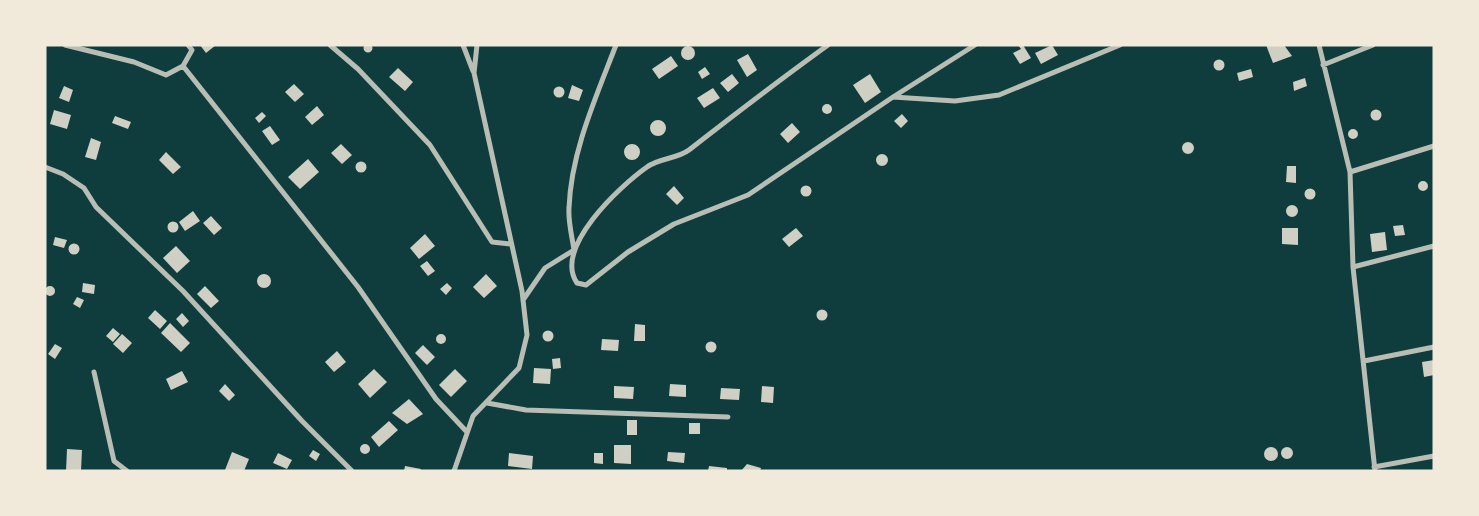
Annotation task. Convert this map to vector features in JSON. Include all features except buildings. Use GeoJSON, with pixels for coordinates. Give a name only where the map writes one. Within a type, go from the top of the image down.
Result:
{"type":"FeatureCollection","features":[{"type":"Feature","properties":{"kind":"street"},"geometry":{"type":"LineString","coordinates":[[65,45],[134,62],[166,75],[183,66],[192,50],[188,45]]}},
{"type":"Feature","properties":{"kind":"street"},"geometry":{"type":"LineString","coordinates":[[330,45],[358,69],[430,145],[492,242],[511,244]]}},
{"type":"Feature","properties":{"kind":"street"},"geometry":{"type":"LineString","coordinates":[[454,471],[472,416],[519,368],[527,335],[523,300],[474,73],[463,45]]}},
{"type":"Feature","properties":{"kind":"street"},"geometry":{"type":"LineString","coordinates":[[474,73],[477,45]]}},
{"type":"Feature","properties":{"kind":"street"},"geometry":{"type":"LineString","coordinates":[[616,45],[593,105],[572,174],[568,211],[574,250],[572,276],[577,284],[586,285],[628,252],[674,224],[748,195],[893,97],[975,45]]}},
{"type":"Feature","properties":{"kind":"street"},"geometry":{"type":"LineString","coordinates":[[523,300],[545,268],[574,250],[598,210],[648,165],[686,152],[828,45]]}},
{"type":"Feature","properties":{"kind":"street"},"geometry":{"type":"LineString","coordinates":[[893,97],[955,101],[999,95],[1120,45]]}},
{"type":"Feature","properties":{"kind":"street"},"geometry":{"type":"LineString","coordinates":[[1319,45],[1350,172],[1353,267],[1374,469],[1434,456]]}},
{"type":"Feature","properties":{"kind":"street"},"geometry":{"type":"LineString","coordinates":[[1323,65],[1373,45]]}},
{"type":"Feature","properties":{"kind":"street"},"geometry":{"type":"LineString","coordinates":[[183,66],[358,287],[436,399],[466,431]]}},
{"type":"Feature","properties":{"kind":"street"},"geometry":{"type":"LineString","coordinates":[[1350,172],[1434,146]]}},
{"type":"Feature","properties":{"kind":"street"},"geometry":{"type":"LineString","coordinates":[[45,167],[63,174],[84,188],[96,207],[183,291],[294,412],[352,471]]}},
{"type":"Feature","properties":{"kind":"street"},"geometry":{"type":"LineString","coordinates":[[1353,267],[1434,246]]}},
{"type":"Feature","properties":{"kind":"street"},"geometry":{"type":"LineString","coordinates":[[1364,361],[1434,347]]}},
{"type":"Feature","properties":{"kind":"street"},"geometry":{"type":"LineString","coordinates":[[94,372],[114,461],[127,471]]}},
{"type":"Feature","properties":{"kind":"street"},"geometry":{"type":"LineString","coordinates":[[487,403],[526,410],[728,417]]}}]}
